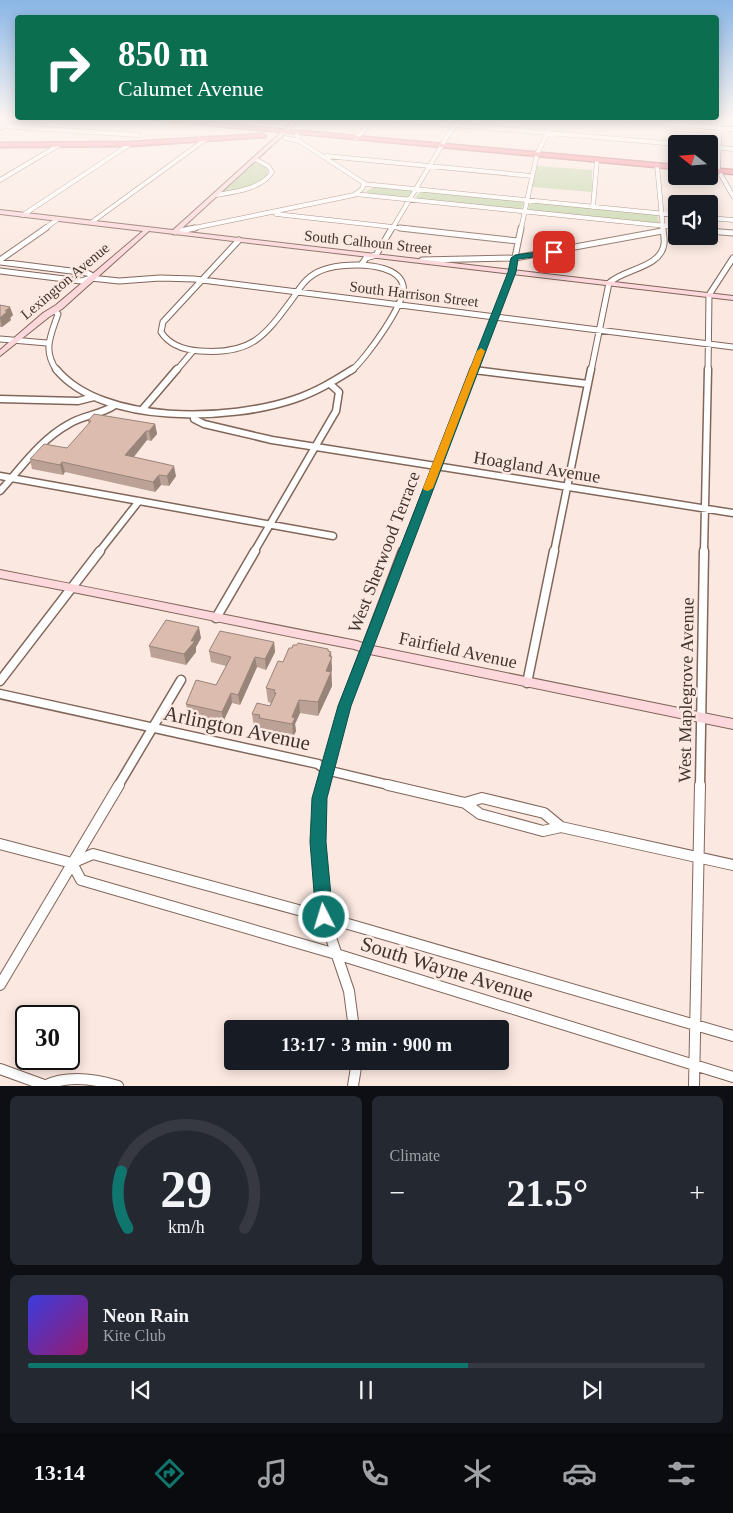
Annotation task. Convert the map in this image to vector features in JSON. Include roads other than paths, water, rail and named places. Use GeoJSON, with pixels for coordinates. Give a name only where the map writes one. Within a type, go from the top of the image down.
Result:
{"type":"FeatureCollection","features":[{"type":"Feature","properties":{"kind":"highway"},"geometry":{"type":"LineString","coordinates":[[720,173],[733,172]]}},
{"type":"Feature","properties":{"kind":"street"},"geometry":{"type":"LineString","coordinates":[[0,180],[19,169]]}},
{"type":"Feature","properties":{"kind":"street"},"geometry":{"type":"LineString","coordinates":[[23,215],[93,169]]}},
{"type":"Feature","properties":{"kind":"street"},"geometry":{"type":"LineString","coordinates":[[92,222],[165,169]]}},
{"type":"Feature","properties":{"kind":"street"},"geometry":{"type":"LineString","coordinates":[[175,232],[245,169]]}},
{"type":"Feature","properties":{"kind":"street"},"geometry":{"type":"LineString","coordinates":[[216,195],[245,190],[266,181],[270,176],[269,169]]}},
{"type":"Feature","properties":{"kind":"street"},"geometry":{"type":"LineString","coordinates":[[342,169],[364,184],[668,214]]}},
{"type":"Feature","properties":{"kind":"street"},"geometry":{"type":"LineString","coordinates":[[361,265],[366,258],[376,255],[429,169]]}},
{"type":"Feature","properties":{"kind":"street"},"geometry":{"type":"LineString","coordinates":[[458,169],[532,176]]}},
{"type":"Feature","properties":{"kind":"street","name":"West Sherwood Terrace"},"geometry":{"type":"LineString","coordinates":[[353,1020],[349,991],[324,917],[318,842],[320,798],[344,706],[512,272],[534,169]]}},
{"type":"Feature","properties":{"kind":"street"},"geometry":{"type":"LineString","coordinates":[[593,206],[596,169]]}},
{"type":"Feature","properties":{"kind":"street"},"geometry":{"type":"LineString","coordinates":[[527,683],[609,283],[661,254],[664,244],[657,169]]}},
{"type":"Feature","properties":{"kind":"street"},"geometry":{"type":"LineString","coordinates":[[720,169],[720,173],[733,196]]}},
{"type":"Feature","properties":{"kind":"street"},"geometry":{"type":"LineString","coordinates":[[355,194],[362,189],[364,184]]}},
{"type":"Feature","properties":{"kind":"street"},"geometry":{"type":"LineString","coordinates":[[175,232],[355,194],[668,228]]}},
{"type":"Feature","properties":{"kind":"street","name":"South Calhoun Street"},"geometry":{"type":"LineString","coordinates":[[0,212],[456,263],[512,272],[733,298]]}},
{"type":"Feature","properties":{"kind":"street"},"geometry":{"type":"LineString","coordinates":[[269,213],[518,240]]}},
{"type":"Feature","properties":{"kind":"street"},"geometry":{"type":"LineString","coordinates":[[0,261],[58,219]]}},
{"type":"Feature","properties":{"kind":"street"},"geometry":{"type":"LineString","coordinates":[[718,219],[733,220]]}},
{"type":"Feature","properties":{"kind":"street"},"geometry":{"type":"LineString","coordinates":[[456,263],[515,258],[554,252],[662,228]]}},
{"type":"Feature","properties":{"kind":"street","name":"Lexington Avenue"},"geometry":{"type":"LineString","coordinates":[[0,354],[148,229]]}},
{"type":"Feature","properties":{"kind":"street"},"geometry":{"type":"LineString","coordinates":[[718,232],[733,233]]}},
{"type":"Feature","properties":{"kind":"street"},"geometry":{"type":"LineString","coordinates":[[54,310],[57,317],[47,342],[51,360],[61,376],[94,397],[115,404],[142,410],[194,415],[236,412],[265,407],[296,398],[330,384],[353,369],[367,354],[404,290],[403,282],[390,272],[375,267],[361,265],[341,266],[322,270],[310,277],[268,331],[255,341],[227,350],[193,351],[168,341],[162,332],[161,324],[239,240]]}},
{"type":"Feature","properties":{"kind":"street"},"geometry":{"type":"LineString","coordinates":[[375,267],[380,260],[376,255]]}},
{"type":"Feature","properties":{"kind":"street"},"geometry":{"type":"LineString","coordinates":[[709,295],[733,258]]}},
{"type":"Feature","properties":{"kind":"street","name":"South Harrison Street"},"geometry":{"type":"LineString","coordinates":[[0,261],[87,273],[91,275],[90,278]]}},
{"type":"Feature","properties":{"kind":"street","name":"South Harrison Street"},"geometry":{"type":"LineString","coordinates":[[0,271],[79,281],[90,278],[119,281],[166,278],[202,280],[733,347]]}},
{"type":"Feature","properties":{"kind":"street","name":"West Maplegrove Avenue"},"geometry":{"type":"LineString","coordinates":[[694,1086],[709,295]]}},
{"type":"Feature","properties":{"kind":"street"},"geometry":{"type":"LineString","coordinates":[[0,338],[15,341],[47,342]]}},
{"type":"Feature","properties":{"kind":"street"},"geometry":{"type":"LineString","coordinates":[[142,410],[193,351]]}},
{"type":"Feature","properties":{"kind":"street"},"geometry":{"type":"LineString","coordinates":[[474,370],[588,384]]}},
{"type":"Feature","properties":{"kind":"street"},"geometry":{"type":"LineString","coordinates":[[216,618],[336,411],[340,400],[339,392],[330,384]]}},
{"type":"Feature","properties":{"kind":"street"},"geometry":{"type":"LineString","coordinates":[[0,399],[78,401],[94,397]]}},
{"type":"Feature","properties":{"kind":"street"},"geometry":{"type":"LineString","coordinates":[[0,491],[65,426],[78,418],[108,410],[115,404]]}},
{"type":"Feature","properties":{"kind":"street","name":"Hoagland Avenue"},"geometry":{"type":"LineString","coordinates":[[194,415],[194,419],[204,424],[315,447],[733,514]]}},
{"type":"Feature","properties":{"kind":"street"},"geometry":{"type":"LineString","coordinates":[[0,476],[333,536]]}},
{"type":"Feature","properties":{"kind":"street"},"geometry":{"type":"LineString","coordinates":[[0,681],[139,501]]}},
{"type":"Feature","properties":{"kind":"street","name":"Fairfield Avenue"},"geometry":{"type":"LineString","coordinates":[[0,574],[151,602],[216,618],[357,645],[365,649],[733,724]]}},
{"type":"Feature","properties":{"kind":"street"},"geometry":{"type":"LineString","coordinates":[[0,984],[181,680]]}},
{"type":"Feature","properties":{"kind":"street","name":"Arlington Avenue"},"geometry":{"type":"LineString","coordinates":[[0,694],[152,729],[163,729],[318,764],[326,770],[465,803],[480,814],[525,826],[543,830],[561,827],[733,865]]}},
{"type":"Feature","properties":{"kind":"street","name":"Arlington Avenue"},"geometry":{"type":"LineString","coordinates":[[465,803],[482,798],[544,813],[561,827]]}},
{"type":"Feature","properties":{"kind":"street"},"geometry":{"type":"LineString","coordinates":[[0,844],[72,862]]}},
{"type":"Feature","properties":{"kind":"street","name":"South Wayne Avenue"},"geometry":{"type":"LineString","coordinates":[[733,1036],[324,917],[93,854],[72,862],[81,880],[336,954],[733,1077]]}},
{"type":"Feature","properties":{"kind":"street"},"geometry":{"type":"LineString","coordinates":[[0,1069],[44,1085],[65,1080],[94,1079],[118,1086]]}},
{"type":"Feature","properties":{"kind":"street"},"geometry":{"type":"LineString","coordinates":[[353,1086],[356,1070]]}}]}
